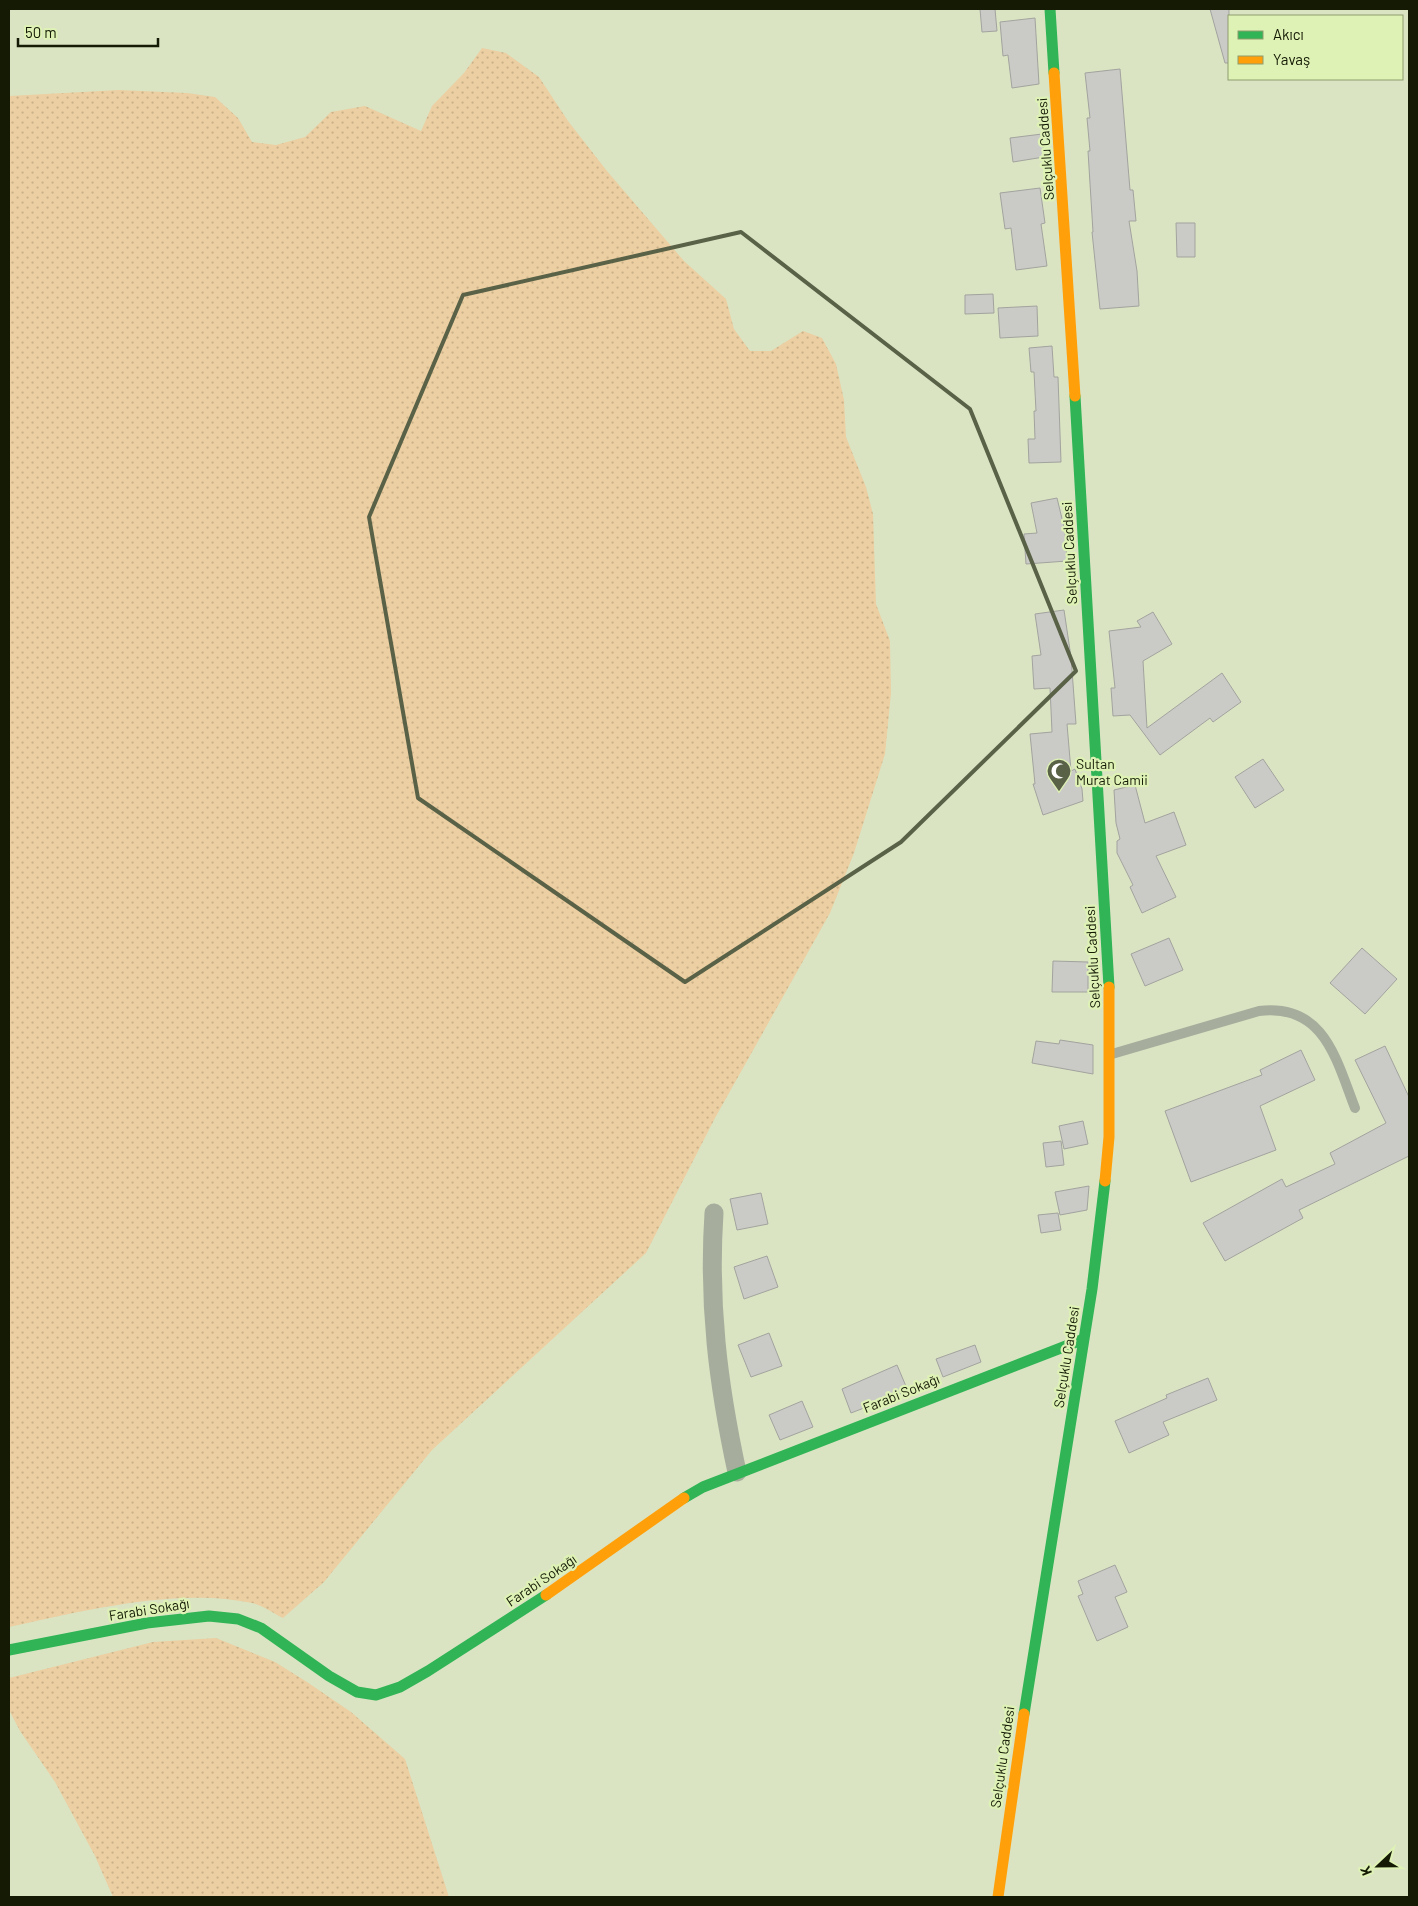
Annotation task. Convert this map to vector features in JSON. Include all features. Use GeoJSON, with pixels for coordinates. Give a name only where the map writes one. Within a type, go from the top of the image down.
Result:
{"type":"FeatureCollection","features":[{"type":"Feature","properties":{"kind":"street","name":"Selçuklu Caddesi"},"geometry":{"type":"LineString","coordinates":[[998,1897],[1032,1659],[1102,1220],[1109,1137],[1109,980],[1081,490],[1050,9]]}},
{"type":"Feature","properties":{"kind":"street"},"geometry":{"type":"LineString","coordinates":[[714,1213],[711,1256],[716,1351],[722,1406],[737,1472]]}},
{"type":"Feature","properties":{"kind":"street","name":"Farabi Sokağı"},"geometry":{"type":"LineString","coordinates":[[9,1650],[147,1623],[208,1616],[238,1619],[261,1628],[329,1676],[357,1692],[376,1695],[400,1687],[428,1671],[544,1597],[688,1494],[737,1472],[1084,1339]]}},
{"type":"Feature","properties":{"kind":"lane"},"geometry":{"type":"LineString","coordinates":[[1110,1054],[1259,1011],[1275,1009],[1295,1012],[1308,1020],[1322,1033],[1332,1049],[1355,1108]]}},
{"type":"Feature","properties":{"kind":"highlighted area"},"geometry":{"type":"Polygon","coordinates":[[[741,232],[970,409],[1076,671],[901,842],[685,982],[418,798],[369,517],[463,295],[741,232]]]}},
{"type":"Feature","properties":{"kind":"shaded area"},"geometry":{"type":"Polygon","coordinates":[[[482,48],[506,53],[539,77],[568,121],[607,171],[684,261],[726,299],[734,329],[750,351],[771,351],[803,331],[822,338],[836,364],[844,400],[846,437],[866,487],[873,514],[876,604],[890,641],[891,693],[885,754],[854,853],[830,913],[715,1118],[646,1253],[432,1450],[324,1582],[283,1618],[264,1607],[252,1603],[223,1599],[162,1599],[99,1608],[9,1627],[9,96],[119,90],[187,93],[215,97],[238,118],[252,142],[276,145],[305,137],[331,112],[365,106],[421,131],[432,106],[464,73],[482,48]]]}},
{"type":"Feature","properties":{"kind":"shaded area"},"geometry":{"type":"Polygon","coordinates":[[[216,1638],[275,1662],[307,1682],[351,1712],[405,1759],[449,1897],[113,1897],[95,1856],[55,1782],[20,1731],[9,1710],[9,1678],[153,1642],[216,1638]]]}},
{"type":"Feature","properties":{"kind":"building"},"geometry":{"type":"Polygon","coordinates":[[[980,9],[995,9],[997,31],[982,32],[980,9]]]}},
{"type":"Feature","properties":{"kind":"building"},"geometry":{"type":"Polygon","coordinates":[[[1210,9],[1229,9],[1228,63],[1225,63],[1210,9]]]}},
{"type":"Feature","properties":{"kind":"building"},"geometry":{"type":"Polygon","coordinates":[[[1035,18],[1039,84],[1012,88],[1008,55],[1003,56],[1000,22],[1035,18]]]}},
{"type":"Feature","properties":{"kind":"building"},"geometry":{"type":"Polygon","coordinates":[[[1120,69],[1130,190],[1133,190],[1136,221],[1129,221],[1137,271],[1139,306],[1100,309],[1092,232],[1088,151],[1090,151],[1087,118],[1090,118],[1085,73],[1120,69]]]}},
{"type":"Feature","properties":{"kind":"building"},"geometry":{"type":"Polygon","coordinates":[[[1042,134],[1044,157],[1013,162],[1010,138],[1042,134]]]}},
{"type":"Feature","properties":{"kind":"building"},"geometry":{"type":"Polygon","coordinates":[[[1040,188],[1045,223],[1041,224],[1047,266],[1016,270],[1011,228],[1005,229],[1000,193],[1040,188]]]}},
{"type":"Feature","properties":{"kind":"building"},"geometry":{"type":"Polygon","coordinates":[[[1176,223],[1195,223],[1195,257],[1177,257],[1176,223]]]}},
{"type":"Feature","properties":{"kind":"building"},"geometry":{"type":"Polygon","coordinates":[[[993,294],[994,313],[965,314],[965,295],[993,294]]]}},
{"type":"Feature","properties":{"kind":"building"},"geometry":{"type":"Polygon","coordinates":[[[1037,306],[1038,336],[1000,338],[998,308],[1037,306]]]}},
{"type":"Feature","properties":{"kind":"building"},"geometry":{"type":"Polygon","coordinates":[[[1052,346],[1054,377],[1058,377],[1061,462],[1029,463],[1028,439],[1035,439],[1034,411],[1036,411],[1034,372],[1031,372],[1029,348],[1052,346]]]}},
{"type":"Feature","properties":{"kind":"building"},"geometry":{"type":"Polygon","coordinates":[[[1057,498],[1065,531],[1067,561],[1026,564],[1024,534],[1037,533],[1031,503],[1057,498]]]}},
{"type":"Feature","properties":{"kind":"building"},"geometry":{"type":"Polygon","coordinates":[[[1064,610],[1071,657],[1076,724],[1067,724],[1071,771],[1075,769],[1082,789],[1083,801],[1043,815],[1033,784],[1035,784],[1030,734],[1052,732],[1050,688],[1034,689],[1032,656],[1041,655],[1035,614],[1064,610]]]}},
{"type":"Feature","properties":{"kind":"building"},"geometry":{"type":"Polygon","coordinates":[[[1153,612],[1172,644],[1143,661],[1147,728],[1222,673],[1241,702],[1213,722],[1210,718],[1160,755],[1130,715],[1113,716],[1111,688],[1115,688],[1109,631],[1141,627],[1137,621],[1153,612]]]}},
{"type":"Feature","properties":{"kind":"building"},"geometry":{"type":"Polygon","coordinates":[[[1263,759],[1284,790],[1255,808],[1235,777],[1263,759]]]}},
{"type":"Feature","properties":{"kind":"building"},"geometry":{"type":"Polygon","coordinates":[[[1135,785],[1145,823],[1174,812],[1186,845],[1156,856],[1176,897],[1142,913],[1130,887],[1133,885],[1117,853],[1117,841],[1120,839],[1116,823],[1114,790],[1135,785]]]}},
{"type":"Feature","properties":{"kind":"building"},"geometry":{"type":"Polygon","coordinates":[[[1169,938],[1183,970],[1145,986],[1131,954],[1169,938]]]}},
{"type":"Feature","properties":{"kind":"building"},"geometry":{"type":"Polygon","coordinates":[[[1362,948],[1397,979],[1365,1014],[1330,983],[1362,948]]]}},
{"type":"Feature","properties":{"kind":"building"},"geometry":{"type":"Polygon","coordinates":[[[1053,961],[1088,962],[1088,992],[1052,992],[1053,961]]]}},
{"type":"Feature","properties":{"kind":"building"},"geometry":{"type":"Polygon","coordinates":[[[1060,1040],[1093,1045],[1093,1074],[1032,1063],[1036,1041],[1059,1044],[1060,1040]]]}},
{"type":"Feature","properties":{"kind":"building"},"geometry":{"type":"Polygon","coordinates":[[[1385,1046],[1409,1097],[1409,1156],[1299,1210],[1303,1218],[1225,1261],[1203,1223],[1282,1179],[1286,1187],[1335,1164],[1330,1153],[1386,1123],[1355,1060],[1385,1046]]]}},
{"type":"Feature","properties":{"kind":"building"},"geometry":{"type":"Polygon","coordinates":[[[1301,1050],[1315,1080],[1260,1106],[1276,1150],[1191,1182],[1165,1111],[1262,1075],[1260,1070],[1301,1050]]]}},
{"type":"Feature","properties":{"kind":"building"},"geometry":{"type":"Polygon","coordinates":[[[1083,1121],[1088,1144],[1064,1149],[1059,1126],[1083,1121]]]}},
{"type":"Feature","properties":{"kind":"building"},"geometry":{"type":"Polygon","coordinates":[[[1061,1141],[1064,1165],[1046,1167],[1043,1143],[1061,1141]]]}},
{"type":"Feature","properties":{"kind":"building"},"geometry":{"type":"Polygon","coordinates":[[[1089,1186],[1087,1210],[1060,1215],[1055,1192],[1089,1186]]]}},
{"type":"Feature","properties":{"kind":"building"},"geometry":{"type":"Polygon","coordinates":[[[761,1193],[768,1224],[737,1230],[730,1199],[761,1193]]]}},
{"type":"Feature","properties":{"kind":"building"},"geometry":{"type":"Polygon","coordinates":[[[1058,1213],[1061,1230],[1041,1233],[1038,1215],[1058,1213]]]}},
{"type":"Feature","properties":{"kind":"building"},"geometry":{"type":"Polygon","coordinates":[[[767,1256],[778,1287],[744,1299],[734,1267],[767,1256]]]}},
{"type":"Feature","properties":{"kind":"building"},"geometry":{"type":"Polygon","coordinates":[[[769,1333],[782,1366],[751,1377],[738,1345],[769,1333]]]}},
{"type":"Feature","properties":{"kind":"building"},"geometry":{"type":"Polygon","coordinates":[[[975,1345],[981,1362],[943,1377],[936,1359],[975,1345]]]}},
{"type":"Feature","properties":{"kind":"building"},"geometry":{"type":"Polygon","coordinates":[[[897,1365],[908,1391],[851,1413],[842,1389],[897,1365]]]}},
{"type":"Feature","properties":{"kind":"building"},"geometry":{"type":"Polygon","coordinates":[[[1208,1378],[1217,1400],[1163,1422],[1169,1435],[1129,1453],[1115,1421],[1167,1398],[1166,1395],[1208,1378]]]}},
{"type":"Feature","properties":{"kind":"building"},"geometry":{"type":"Polygon","coordinates":[[[802,1401],[813,1427],[780,1440],[769,1415],[802,1401]]]}},
{"type":"Feature","properties":{"kind":"building"},"geometry":{"type":"Polygon","coordinates":[[[1115,1565],[1127,1592],[1115,1597],[1128,1627],[1097,1641],[1078,1596],[1083,1594],[1078,1581],[1115,1565]]]}},
{"type":"Feature","properties":{"kind":"traffic: fast"},"geometry":{"type":"LineString","coordinates":[[1050,9],[1054,73]]}},
{"type":"Feature","properties":{"kind":"traffic: fast"},"geometry":{"type":"LineString","coordinates":[[1075,396],[1109,987]]}},
{"type":"Feature","properties":{"kind":"traffic: fast"},"geometry":{"type":"LineString","coordinates":[[1024,1714],[1092,1289],[1105,1181]]}},
{"type":"Feature","properties":{"kind":"traffic: fast"},"geometry":{"type":"LineString","coordinates":[[684,1498],[703,1487],[1084,1339]]}},
{"type":"Feature","properties":{"kind":"traffic: fast"},"geometry":{"type":"LineString","coordinates":[[9,1650],[147,1623],[209,1616],[238,1619],[261,1628],[329,1676],[357,1692],[376,1695],[400,1687],[428,1671],[546,1595]]}},
{"type":"Feature","properties":{"kind":"traffic: slow"},"geometry":{"type":"LineString","coordinates":[[1054,73],[1075,396]]}},
{"type":"Feature","properties":{"kind":"traffic: slow"},"geometry":{"type":"LineString","coordinates":[[1105,1181],[1109,1137],[1109,987]]}},
{"type":"Feature","properties":{"kind":"traffic: slow"},"geometry":{"type":"LineString","coordinates":[[546,1595],[684,1498]]}},
{"type":"Feature","properties":{"kind":"traffic: slow"},"geometry":{"type":"LineString","coordinates":[[998,1897],[1024,1714]]}},
{"type":"Feature","properties":{"kind":"place","name":"Sultan Murat Camii"},"geometry":{"type":"Point","coordinates":[1059,792]}}]}
